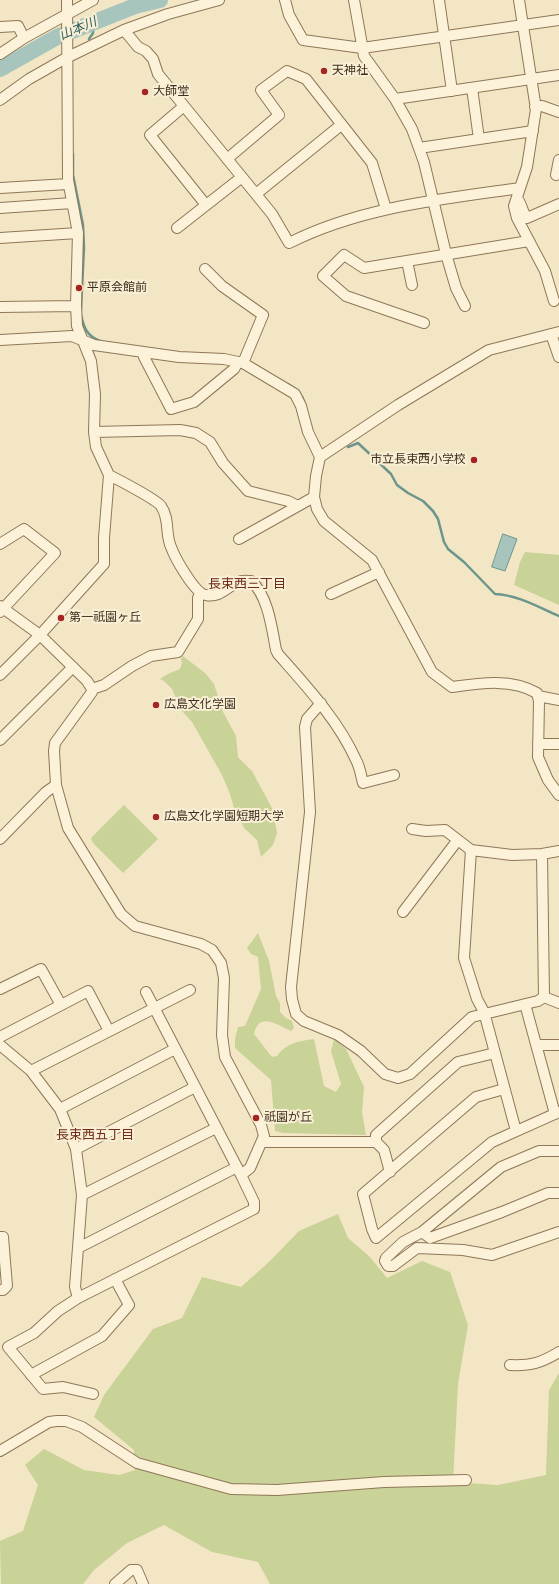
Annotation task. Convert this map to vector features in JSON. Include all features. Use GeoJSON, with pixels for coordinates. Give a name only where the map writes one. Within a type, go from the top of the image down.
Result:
{"type":"FeatureCollection","features":[{"type":"Feature","properties":{"kind":"street"},"geometry":{"type":"LineString","coordinates":[[0,675],[40,635],[104,564],[104,538],[109,475],[96,447],[94,432],[95,394],[91,361],[77,326],[76,306],[78,233],[68,184],[67,0]]}},
{"type":"Feature","properties":{"kind":"street"},"geometry":{"type":"LineString","coordinates":[[0,54],[24,38],[93,0]]}},
{"type":"Feature","properties":{"kind":"street"},"geometry":{"type":"LineString","coordinates":[[0,100],[29,79],[67,55],[124,30],[168,14],[218,0]]}},
{"type":"Feature","properties":{"kind":"street"},"geometry":{"type":"LineString","coordinates":[[285,0],[289,15],[303,40],[362,48],[559,20]]}},
{"type":"Feature","properties":{"kind":"street"},"geometry":{"type":"LineString","coordinates":[[354,0],[364,56],[396,99],[412,129],[419,148],[424,162],[446,254],[456,288],[465,306]]}},
{"type":"Feature","properties":{"kind":"street"},"geometry":{"type":"LineString","coordinates":[[439,0],[452,91]]}},
{"type":"Feature","properties":{"kind":"street"},"geometry":{"type":"LineString","coordinates":[[519,0],[535,107],[527,167],[514,206],[529,242],[545,271],[554,301]]}},
{"type":"Feature","properties":{"kind":"street"},"geometry":{"type":"LineString","coordinates":[[0,27],[18,26],[24,38]]}},
{"type":"Feature","properties":{"kind":"street"},"geometry":{"type":"LineString","coordinates":[[124,30],[138,47],[146,51],[153,59],[158,74],[272,214],[289,243],[313,232],[386,209],[433,201],[518,193]]}},
{"type":"Feature","properties":{"kind":"street"},"geometry":{"type":"LineString","coordinates":[[227,159],[279,115],[261,90],[288,71],[306,79],[341,125],[372,162],[386,209]]}},
{"type":"Feature","properties":{"kind":"street"},"geometry":{"type":"LineString","coordinates":[[396,99],[559,75]]}},
{"type":"Feature","properties":{"kind":"street"},"geometry":{"type":"LineString","coordinates":[[472,88],[479,139]]}},
{"type":"Feature","properties":{"kind":"street"},"geometry":{"type":"LineString","coordinates":[[184,106],[150,135],[206,205]]}},
{"type":"Feature","properties":{"kind":"street"},"geometry":{"type":"LineString","coordinates":[[535,107],[542,106],[559,112]]}},
{"type":"Feature","properties":{"kind":"street"},"geometry":{"type":"LineString","coordinates":[[256,194],[341,125]]}},
{"type":"Feature","properties":{"kind":"street"},"geometry":{"type":"LineString","coordinates":[[419,148],[533,131]]}},
{"type":"Feature","properties":{"kind":"street"},"geometry":{"type":"LineString","coordinates":[[556,175],[559,160]]}},
{"type":"Feature","properties":{"kind":"street"},"geometry":{"type":"LineString","coordinates":[[177,228],[242,177]]}},
{"type":"Feature","properties":{"kind":"street"},"geometry":{"type":"LineString","coordinates":[[0,188],[68,184]]}},
{"type":"Feature","properties":{"kind":"street"},"geometry":{"type":"LineString","coordinates":[[518,193],[523,213],[527,218],[559,204]]}},
{"type":"Feature","properties":{"kind":"street"},"geometry":{"type":"LineString","coordinates":[[0,208],[72,203]]}},
{"type":"Feature","properties":{"kind":"street"},"geometry":{"type":"LineString","coordinates":[[0,238],[78,233]]}},
{"type":"Feature","properties":{"kind":"street"},"geometry":{"type":"LineString","coordinates":[[424,323],[346,296],[323,276],[344,255],[364,268],[529,242]]}},
{"type":"Feature","properties":{"kind":"street"},"geometry":{"type":"LineString","coordinates":[[407,261],[412,285]]}},
{"type":"Feature","properties":{"kind":"street"},"geometry":{"type":"LineString","coordinates":[[143,352],[144,357],[171,409],[194,402],[240,363],[263,315],[222,286],[205,268]]}},
{"type":"Feature","properties":{"kind":"street"},"geometry":{"type":"LineString","coordinates":[[0,307],[76,306]]}},
{"type":"Feature","properties":{"kind":"street"},"geometry":{"type":"LineString","coordinates":[[320,457],[398,405],[489,350],[555,333],[559,357]]}},
{"type":"Feature","properties":{"kind":"street"},"geometry":{"type":"LineString","coordinates":[[0,340],[72,336],[94,345],[179,357],[224,359],[240,363],[295,394],[301,406],[308,432],[320,457],[314,497],[317,509],[324,521],[372,560],[432,672],[452,687],[490,682],[528,688],[537,693],[539,701],[538,757],[548,780],[559,795]]}},
{"type":"Feature","properties":{"kind":"street"},"geometry":{"type":"LineString","coordinates":[[94,432],[180,430],[196,433],[210,442],[223,463],[248,491],[288,501],[298,506]]}},
{"type":"Feature","properties":{"kind":"street"},"geometry":{"type":"LineString","coordinates":[[109,475],[160,504],[167,516],[170,546],[194,587],[200,593],[206,595],[216,595],[227,590],[239,581],[251,581],[258,586],[270,618],[278,654],[321,703],[357,760],[363,784],[394,775]]}},
{"type":"Feature","properties":{"kind":"street"},"geometry":{"type":"LineString","coordinates":[[239,539],[314,497]]}},
{"type":"Feature","properties":{"kind":"street"},"geometry":{"type":"LineString","coordinates":[[0,544],[24,529],[55,553],[1,609],[40,635],[87,681],[92,689],[92,692],[55,743],[56,785],[68,828],[121,914],[135,926],[200,944],[212,950],[221,963],[224,978],[222,1036],[225,1057],[261,1125],[264,1136],[250,1168],[239,1171],[78,1248]]}},
{"type":"Feature","properties":{"kind":"street"},"geometry":{"type":"LineString","coordinates":[[331,594],[379,572]]}},
{"type":"Feature","properties":{"kind":"street"},"geometry":{"type":"LineString","coordinates":[[92,689],[104,685],[132,666],[151,656],[178,652],[198,619],[198,598],[200,593]]}},
{"type":"Feature","properties":{"kind":"street"},"geometry":{"type":"LineString","coordinates":[[0,740],[73,667]]}},
{"type":"Feature","properties":{"kind":"street"},"geometry":{"type":"LineString","coordinates":[[538,696],[559,700]]}},
{"type":"Feature","properties":{"kind":"street"},"geometry":{"type":"LineString","coordinates":[[321,703],[307,719],[305,727],[310,812],[291,987],[292,999],[296,1014],[304,1021],[338,1035],[361,1051],[385,1074],[398,1078],[410,1074],[472,1016],[484,1012],[538,1001],[544,997]]}},
{"type":"Feature","properties":{"kind":"street"},"geometry":{"type":"LineString","coordinates":[[538,744],[559,744]]}},
{"type":"Feature","properties":{"kind":"street"},"geometry":{"type":"LineString","coordinates":[[0,839],[46,792],[56,785]]}},
{"type":"Feature","properties":{"kind":"street"},"geometry":{"type":"LineString","coordinates":[[412,829],[426,831],[444,830],[456,841],[471,850],[512,855],[542,854],[559,851]]}},
{"type":"Feature","properties":{"kind":"street"},"geometry":{"type":"LineString","coordinates":[[403,912],[456,841]]}},
{"type":"Feature","properties":{"kind":"street"},"geometry":{"type":"LineString","coordinates":[[471,850],[464,958],[477,999],[484,1012],[516,1131]]}},
{"type":"Feature","properties":{"kind":"street"},"geometry":{"type":"LineString","coordinates":[[542,854],[544,997]]}},
{"type":"Feature","properties":{"kind":"street"},"geometry":{"type":"LineString","coordinates":[[0,989],[40,969],[61,1005]]}},
{"type":"Feature","properties":{"kind":"street"},"geometry":{"type":"LineString","coordinates":[[31,1072],[190,990]]}},
{"type":"Feature","properties":{"kind":"street"},"geometry":{"type":"LineString","coordinates":[[0,1036],[88,991],[109,1031]]}},
{"type":"Feature","properties":{"kind":"street"},"geometry":{"type":"LineString","coordinates":[[93,1394],[63,1387],[43,1389],[8,1347],[34,1333],[58,1312],[78,1298],[254,1208],[254,1202],[239,1171],[146,992]]}},
{"type":"Feature","properties":{"kind":"street"},"geometry":{"type":"LineString","coordinates":[[544,997],[559,1003]]}},
{"type":"Feature","properties":{"kind":"street"},"geometry":{"type":"LineString","coordinates":[[504,1089],[476,1097],[363,1194],[372,1229],[376,1238],[492,1142],[557,1113],[536,1045],[526,1004]]}},
{"type":"Feature","properties":{"kind":"street"},"geometry":{"type":"LineString","coordinates":[[0,1045],[31,1072],[60,1109],[76,1149],[82,1194],[75,1288],[78,1298]]}},
{"type":"Feature","properties":{"kind":"street"},"geometry":{"type":"LineString","coordinates":[[536,1045],[559,1045]]}},
{"type":"Feature","properties":{"kind":"street"},"geometry":{"type":"LineString","coordinates":[[60,1109],[175,1049]]}},
{"type":"Feature","properties":{"kind":"street"},"geometry":{"type":"LineString","coordinates":[[390,1172],[384,1150],[376,1142],[376,1135],[458,1062],[495,1053]]}},
{"type":"Feature","properties":{"kind":"street"},"geometry":{"type":"LineString","coordinates":[[76,1149],[195,1088]]}},
{"type":"Feature","properties":{"kind":"street"},"geometry":{"type":"LineString","coordinates":[[82,1194],[216,1128]]}},
{"type":"Feature","properties":{"kind":"street"},"geometry":{"type":"LineString","coordinates":[[262,1142],[376,1142]]}},
{"type":"Feature","properties":{"kind":"street"},"geometry":{"type":"LineString","coordinates":[[559,1151],[539,1151],[501,1168],[422,1232],[403,1242],[386,1258],[385,1261],[388,1266],[393,1266],[417,1248],[463,1250],[492,1256],[559,1232]]}},
{"type":"Feature","properties":{"kind":"street"},"geometry":{"type":"LineString","coordinates":[[422,1232],[430,1238],[502,1212],[548,1193],[559,1193]]}},
{"type":"Feature","properties":{"kind":"street"},"geometry":{"type":"LineString","coordinates":[[0,1237],[3,1237],[7,1286],[3,1290],[0,1290]]}},
{"type":"Feature","properties":{"kind":"street"},"geometry":{"type":"LineString","coordinates":[[31,1375],[102,1336],[129,1305],[115,1279]]}},
{"type":"Feature","properties":{"kind":"street"},"geometry":{"type":"LineString","coordinates":[[510,1365],[526,1365],[544,1362],[559,1352]]}},
{"type":"Feature","properties":{"kind":"street"},"geometry":{"type":"LineString","coordinates":[[0,1451],[48,1422],[66,1421],[82,1427],[137,1463],[231,1489],[277,1490],[384,1482],[466,1480]]}},
{"type":"Feature","properties":{"kind":"street"},"geometry":{"type":"LineString","coordinates":[[115,1584],[131,1570],[137,1570],[143,1584]]}},
{"type":"Feature","properties":{"kind":"green space"},"geometry":{"type":"Polygon","coordinates":[[[525,552],[559,555],[559,605],[514,585],[520,562],[525,552]]]}},
{"type":"Feature","properties":{"kind":"green space"},"geometry":{"type":"Polygon","coordinates":[[[183,656],[205,673],[214,684],[223,712],[236,736],[238,757],[252,771],[273,810],[277,833],[273,845],[261,857],[257,840],[244,828],[234,808],[222,775],[192,722],[182,711],[172,689],[160,679],[180,669],[182,663],[181,659],[183,656]]]}},
{"type":"Feature","properties":{"kind":"green space"},"geometry":{"type":"Polygon","coordinates":[[[124,805],[158,839],[123,873],[93,843],[91,838],[124,805]]]}},
{"type":"Feature","properties":{"kind":"green space"},"geometry":{"type":"Polygon","coordinates":[[[258,933],[269,961],[276,996],[280,1003],[280,1012],[292,1021],[294,1028],[291,1031],[274,1023],[264,1021],[256,1027],[254,1034],[272,1057],[277,1056],[284,1048],[293,1043],[314,1039],[324,1086],[336,1092],[341,1084],[331,1051],[334,1039],[346,1049],[364,1087],[362,1112],[366,1135],[283,1133],[275,1131],[271,1080],[235,1048],[235,1039],[238,1027],[245,1026],[261,989],[258,957],[251,954],[247,948],[258,933]]]}},
{"type":"Feature","properties":{"kind":"green space"},"geometry":{"type":"Polygon","coordinates":[[[338,1214],[348,1238],[370,1257],[387,1278],[422,1261],[450,1272],[468,1325],[458,1384],[453,1482],[498,1485],[546,1475],[549,1390],[559,1373],[559,1584],[270,1584],[258,1562],[212,1552],[164,1525],[127,1543],[94,1570],[83,1584],[1,1584],[0,1541],[23,1531],[38,1485],[25,1465],[44,1449],[84,1470],[119,1475],[135,1470],[134,1450],[94,1417],[104,1395],[153,1329],[182,1318],[202,1277],[241,1287],[269,1262],[299,1231],[338,1214]]]}},
{"type":"Feature","properties":{"kind":"water"},"geometry":{"type":"Polygon","coordinates":[[[503,534],[517,539],[505,571],[492,567],[503,534]]]}},
{"type":"Feature","properties":{"kind":"waterway","name":"山本川"},"geometry":{"type":"LineString","coordinates":[[0,69],[57,37],[135,6],[160,0]]}},
{"type":"Feature","properties":{"kind":"waterway"},"geometry":{"type":"LineString","coordinates":[[89,39],[93,33],[93,23]]}},
{"type":"Feature","properties":{"kind":"waterway"},"geometry":{"type":"LineString","coordinates":[[73,154],[73,175],[83,225],[84,247],[81,310]]}},
{"type":"Feature","properties":{"kind":"waterway"},"geometry":{"type":"LineString","coordinates":[[81,315],[83,324],[89,334],[100,341]]}},
{"type":"Feature","properties":{"kind":"waterway"},"geometry":{"type":"LineString","coordinates":[[288,384],[299,392],[305,404]]}},
{"type":"Feature","properties":{"kind":"waterway"},"geometry":{"type":"LineString","coordinates":[[348,447],[358,443],[391,474],[397,485],[423,501],[433,511],[438,519],[444,542],[448,549],[464,562],[495,594],[520,599],[559,616]]}},
{"type":"Feature","properties":{"kind":"place","name":"天神社"},"geometry":{"type":"Point","coordinates":[324,71]}},
{"type":"Feature","properties":{"kind":"place","name":"大師堂"},"geometry":{"type":"Point","coordinates":[145,92]}},
{"type":"Feature","properties":{"kind":"place","name":"平原会館前"},"geometry":{"type":"Point","coordinates":[79,288]}},
{"type":"Feature","properties":{"kind":"place","name":"市立長束西小学校"},"geometry":{"type":"Point","coordinates":[474,460]}},
{"type":"Feature","properties":{"kind":"place","name":"第一祇園ヶ丘"},"geometry":{"type":"Point","coordinates":[61,618]}},
{"type":"Feature","properties":{"kind":"place","name":"広島文化学園"},"geometry":{"type":"Point","coordinates":[156,705]}},
{"type":"Feature","properties":{"kind":"place","name":"広島文化学園短期大学"},"geometry":{"type":"Point","coordinates":[156,817]}},
{"type":"Feature","properties":{"kind":"place","name":"祇園が丘"},"geometry":{"type":"Point","coordinates":[256,1118]}},
{"type":"Feature","properties":{"kind":"district","name":"長束西三丁目"},"geometry":{"type":"Point","coordinates":[247,584]}},
{"type":"Feature","properties":{"kind":"district","name":"長束西五丁目"},"geometry":{"type":"Point","coordinates":[95,1135]}}]}
